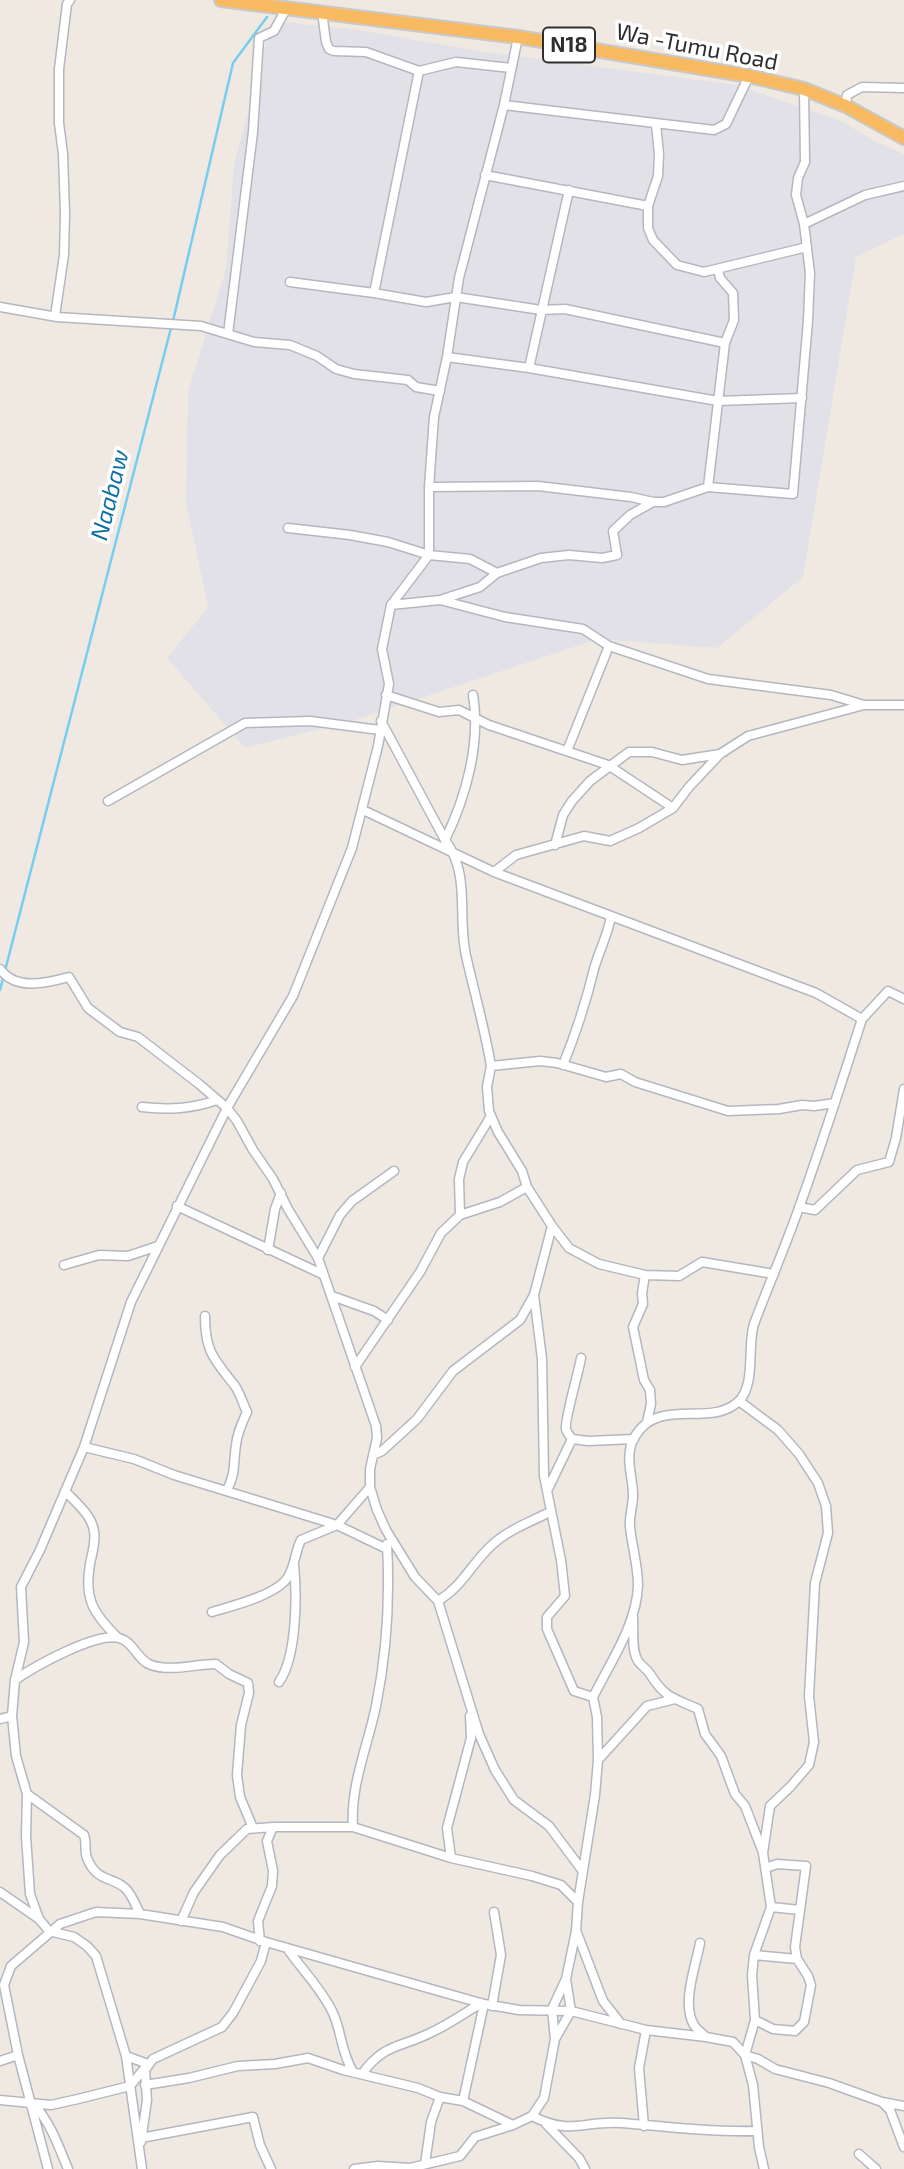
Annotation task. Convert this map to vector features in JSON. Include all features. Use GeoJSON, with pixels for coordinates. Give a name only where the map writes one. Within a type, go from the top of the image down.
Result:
{"type":"FeatureCollection","features":[{"type":"Feature","properties":{"kind":"highway","name":"Wa -Tumu Road"},"geometry":{"type":"LineString","coordinates":[[221,0],[518,37],[749,76],[804,89],[846,106],[904,138]]}},
{"type":"Feature","properties":{"kind":"street"},"geometry":{"type":"LineString","coordinates":[[55,316],[64,255],[65,214],[59,123],[59,69],[67,4],[70,0]]}},
{"type":"Feature","properties":{"kind":"street"},"geometry":{"type":"LineString","coordinates":[[229,334],[253,132],[259,38],[274,31],[286,9]]}},
{"type":"Feature","properties":{"kind":"street"},"geometry":{"type":"LineString","coordinates":[[322,12],[329,49],[366,52],[419,72],[456,62],[510,68]]}},
{"type":"Feature","properties":{"kind":"street"},"geometry":{"type":"LineString","coordinates":[[39,1919],[30,1894],[26,1836],[27,1794],[16,1756],[12,1716],[15,1680],[24,1642],[21,1587],[40,1550],[84,1447],[131,1301],[227,1108],[293,996],[352,848],[363,810],[388,684],[382,649],[391,605],[429,555],[431,440],[456,297],[504,105],[518,37]]}},
{"type":"Feature","properties":{"kind":"street"},"geometry":{"type":"LineString","coordinates":[[374,293],[419,72]]}},
{"type":"Feature","properties":{"kind":"street"},"geometry":{"type":"LineString","coordinates":[[504,105],[714,130],[726,124],[749,76]]}},
{"type":"Feature","properties":{"kind":"street"},"geometry":{"type":"LineString","coordinates":[[846,106],[847,95],[862,87],[904,88]]}},
{"type":"Feature","properties":{"kind":"street"},"geometry":{"type":"LineString","coordinates":[[429,487],[538,486],[653,502],[664,502],[708,487],[793,494],[810,273],[796,188],[805,165],[804,89]]}},
{"type":"Feature","properties":{"kind":"street"},"geometry":{"type":"LineString","coordinates":[[656,124],[658,176],[648,206],[648,228],[653,240],[677,265],[704,272],[807,247]]}},
{"type":"Feature","properties":{"kind":"street"},"geometry":{"type":"LineString","coordinates":[[485,175],[648,206]]}},
{"type":"Feature","properties":{"kind":"street"},"geometry":{"type":"LineString","coordinates":[[804,224],[865,195],[904,186]]}},
{"type":"Feature","properties":{"kind":"street"},"geometry":{"type":"LineString","coordinates":[[529,368],[569,190]]}},
{"type":"Feature","properties":{"kind":"street"},"geometry":{"type":"LineString","coordinates":[[708,487],[725,343],[734,320],[733,293],[720,278],[718,269]]}},
{"type":"Feature","properties":{"kind":"street"},"geometry":{"type":"LineString","coordinates":[[290,282],[426,302],[456,297],[541,310],[565,309],[725,343]]}},
{"type":"Feature","properties":{"kind":"street"},"geometry":{"type":"LineString","coordinates":[[0,307],[55,316],[201,326],[254,342],[290,345],[317,356],[336,369],[354,374],[408,380],[416,387],[440,391]]}},
{"type":"Feature","properties":{"kind":"street"},"geometry":{"type":"LineString","coordinates":[[447,357],[529,368],[718,401],[802,398]]}},
{"type":"Feature","properties":{"kind":"street"},"geometry":{"type":"LineString","coordinates":[[391,605],[440,600],[480,587],[497,573],[541,558],[569,555],[602,558],[617,555],[613,531],[630,515],[653,502]]}},
{"type":"Feature","properties":{"kind":"street"},"geometry":{"type":"LineString","coordinates":[[288,528],[350,535],[388,542],[429,555],[470,559],[497,573]]}},
{"type":"Feature","properties":{"kind":"street"},"geometry":{"type":"LineString","coordinates":[[440,600],[505,617],[583,629],[609,646],[708,679],[831,695],[864,705]]}},
{"type":"Feature","properties":{"kind":"street"},"geometry":{"type":"LineString","coordinates":[[567,751],[609,646]]}},
{"type":"Feature","properties":{"kind":"street"},"geometry":{"type":"LineString","coordinates":[[386,695],[439,712],[458,710],[489,725],[610,766],[673,808]]}},
{"type":"Feature","properties":{"kind":"street"},"geometry":{"type":"LineString","coordinates":[[445,840],[468,776],[477,719],[473,695]]}},
{"type":"Feature","properties":{"kind":"street"},"geometry":{"type":"LineString","coordinates":[[494,872],[516,855],[584,836],[610,841],[639,828],[673,808],[720,754],[748,736],[864,705],[904,705]]}},
{"type":"Feature","properties":{"kind":"street"},"geometry":{"type":"LineString","coordinates":[[108,801],[245,723],[310,721],[381,725]]}},
{"type":"Feature","properties":{"kind":"street"},"geometry":{"type":"LineString","coordinates":[[381,725],[454,853],[462,880],[463,940],[491,1066],[487,1087],[491,1116],[522,1171],[527,1187],[552,1226],[569,1248],[599,1264],[645,1275],[678,1276],[702,1262],[774,1274]]}},
{"type":"Feature","properties":{"kind":"street"},"geometry":{"type":"LineString","coordinates":[[555,845],[563,815],[572,801],[590,781],[629,752],[652,752],[682,760],[720,754]]}},
{"type":"Feature","properties":{"kind":"street"},"geometry":{"type":"LineString","coordinates":[[363,810],[494,872],[816,993],[862,1019]]}},
{"type":"Feature","properties":{"kind":"street"},"geometry":{"type":"LineString","coordinates":[[563,1065],[580,1023],[595,966],[608,934],[611,916]]}},
{"type":"Feature","properties":{"kind":"street"},"geometry":{"type":"LineString","coordinates":[[0,969],[4,975],[25,984],[46,983],[69,977],[88,1008],[120,1032],[138,1037],[227,1108],[318,1258],[376,1426],[377,1438],[370,1469],[370,1487],[386,1531],[415,1577],[438,1601],[480,1734],[504,1787],[514,1800],[549,1826],[582,1870]]}},
{"type":"Feature","properties":{"kind":"street"},"geometry":{"type":"LineString","coordinates":[[647,1422],[663,1415],[697,1414],[723,1409],[739,1401],[746,1388],[753,1328],[799,1208],[862,1019],[888,990],[904,999]]}},
{"type":"Feature","properties":{"kind":"street"},"geometry":{"type":"LineString","coordinates":[[491,1066],[540,1061],[606,1077],[621,1074],[635,1082],[728,1111],[835,1103]]}},
{"type":"Feature","properties":{"kind":"street"},"geometry":{"type":"LineString","coordinates":[[799,1208],[815,1210],[857,1170],[888,1162],[896,1138],[904,1089]]}},
{"type":"Feature","properties":{"kind":"street"},"geometry":{"type":"LineString","coordinates":[[142,1107],[169,1110],[217,1100]]}},
{"type":"Feature","properties":{"kind":"street"},"geometry":{"type":"LineString","coordinates":[[460,1214],[459,1179],[463,1162],[491,1116]]}},
{"type":"Feature","properties":{"kind":"street"},"geometry":{"type":"LineString","coordinates":[[318,1258],[340,1215],[352,1201],[394,1171]]}},
{"type":"Feature","properties":{"kind":"street"},"geometry":{"type":"LineString","coordinates":[[355,1367],[421,1272],[441,1233],[460,1214],[500,1202],[527,1187]]}},
{"type":"Feature","properties":{"kind":"street"},"geometry":{"type":"LineString","coordinates":[[268,1250],[275,1209],[281,1193]]}},
{"type":"Feature","properties":{"kind":"street"},"geometry":{"type":"LineString","coordinates":[[177,1206],[324,1275]]}},
{"type":"Feature","properties":{"kind":"street"},"geometry":{"type":"LineString","coordinates":[[373,1455],[382,1451],[417,1419],[453,1371],[520,1320],[534,1295],[552,1226]]}},
{"type":"Feature","properties":{"kind":"street"},"geometry":{"type":"LineString","coordinates":[[64,1265],[99,1255],[128,1256],[158,1246]]}},
{"type":"Feature","properties":{"kind":"street"},"geometry":{"type":"LineString","coordinates":[[645,1275],[643,1304],[633,1327],[652,1404],[647,1422],[634,1439],[630,1453],[633,1496],[629,1524],[638,1584],[634,1646],[637,1660],[648,1671],[657,1687],[698,1709],[705,1734],[721,1756],[735,1794],[745,1806],[763,1853],[771,1907],[754,1955],[752,1975],[755,2020],[745,2055]]}},
{"type":"Feature","properties":{"kind":"street"},"geometry":{"type":"LineString","coordinates":[[534,1295],[542,1359],[543,1459],[565,1596],[547,1618],[547,1629],[573,1691],[593,1697]]}},
{"type":"Feature","properties":{"kind":"street"},"geometry":{"type":"LineString","coordinates":[[332,1296],[374,1311],[388,1321]]}},
{"type":"Feature","properties":{"kind":"street"},"geometry":{"type":"LineString","coordinates":[[205,1316],[210,1354],[235,1387],[247,1412],[235,1446],[234,1476],[227,1490]]}},
{"type":"Feature","properties":{"kind":"street"},"geometry":{"type":"LineString","coordinates":[[572,1439],[566,1429],[566,1415],[573,1398],[582,1358]]}},
{"type":"Feature","properties":{"kind":"street"},"geometry":{"type":"LineString","coordinates":[[739,1401],[778,1430],[799,1454],[818,1483],[825,1506],[828,1533],[815,1583],[809,1696],[814,1742],[809,1765],[770,1807],[763,1853]]}},
{"type":"Feature","properties":{"kind":"street"},"geometry":{"type":"LineString","coordinates":[[547,1493],[572,1439]]}},
{"type":"Feature","properties":{"kind":"street"},"geometry":{"type":"LineString","coordinates":[[572,1439],[634,1439]]}},
{"type":"Feature","properties":{"kind":"street"},"geometry":{"type":"LineString","coordinates":[[84,1447],[134,1460],[337,1525],[387,1549]]}},
{"type":"Feature","properties":{"kind":"street"},"geometry":{"type":"LineString","coordinates":[[212,1612],[243,1603],[277,1588],[286,1581],[301,1540],[337,1525],[370,1487]]}},
{"type":"Feature","properties":{"kind":"street"},"geometry":{"type":"LineString","coordinates":[[65,1491],[87,1515],[94,1529],[95,1541],[88,1588],[92,1607],[117,1637],[130,1644],[149,1665],[166,1668],[216,1664],[248,1683],[249,1693],[241,1725],[237,1774],[240,1797],[254,1828]]}},
{"type":"Feature","properties":{"kind":"street"},"geometry":{"type":"LineString","coordinates":[[438,1601],[453,1592],[491,1546],[509,1532],[550,1512]]}},
{"type":"Feature","properties":{"kind":"street"},"geometry":{"type":"LineString","coordinates":[[353,1828],[356,1783],[376,1704],[389,1613],[386,1531]]}},
{"type":"Feature","properties":{"kind":"street"},"geometry":{"type":"LineString","coordinates":[[279,1682],[291,1649],[296,1585],[294,1558]]}},
{"type":"Feature","properties":{"kind":"street"},"geometry":{"type":"LineString","coordinates":[[354,2169],[378,2166],[410,2168],[460,2156],[475,2137],[532,2116],[544,2098],[555,2039],[552,2009],[566,1979],[576,1931],[582,1870],[595,1796],[598,1760],[597,1717],[593,1697],[634,1614]]}},
{"type":"Feature","properties":{"kind":"street"},"geometry":{"type":"LineString","coordinates":[[15,1680],[75,1648],[117,1637]]}},
{"type":"Feature","properties":{"kind":"street"},"geometry":{"type":"LineString","coordinates":[[598,1760],[647,1706],[676,1699]]}},
{"type":"Feature","properties":{"kind":"street"},"geometry":{"type":"LineString","coordinates":[[451,1858],[447,1828],[471,1738],[469,1702]]}},
{"type":"Feature","properties":{"kind":"street"},"geometry":{"type":"LineString","coordinates":[[0,1719],[12,1716]]}},
{"type":"Feature","properties":{"kind":"street"},"geometry":{"type":"LineString","coordinates":[[27,1794],[83,1835],[87,1858],[96,1872],[104,1879],[128,1890],[140,1914]]}},
{"type":"Feature","properties":{"kind":"street"},"geometry":{"type":"LineString","coordinates":[[0,2100],[51,2105],[130,2086],[153,2059],[222,2027],[233,2013],[261,1961],[263,1942],[258,1921],[272,1886],[273,1871],[267,1841],[273,1827]]}},
{"type":"Feature","properties":{"kind":"street"},"geometry":{"type":"LineString","coordinates":[[181,1921],[194,1892],[220,1855],[239,1835],[254,1828],[273,1827],[353,1828],[451,1858],[561,1885],[578,1902]]}},
{"type":"Feature","properties":{"kind":"street"},"geometry":{"type":"LineString","coordinates":[[755,2020],[773,2029],[795,2031],[804,2022],[811,1985],[797,1959],[795,1947],[806,1866],[777,1864],[766,1868]]}},
{"type":"Feature","properties":{"kind":"street"},"geometry":{"type":"LineString","coordinates":[[0,1892],[39,1919],[49,1931],[74,1937],[96,1956],[126,2056],[142,2169]]}},
{"type":"Feature","properties":{"kind":"street"},"geometry":{"type":"LineString","coordinates":[[771,1907],[800,1910]]}},
{"type":"Feature","properties":{"kind":"street"},"geometry":{"type":"LineString","coordinates":[[48,2169],[2,1985],[11,1966],[49,1931],[60,1924],[96,1912],[140,1914],[223,1927],[263,1942],[485,2004],[519,2010],[571,2011],[646,2030],[733,2042],[745,2055],[753,2085],[764,2169]]}},
{"type":"Feature","properties":{"kind":"street"},"geometry":{"type":"LineString","coordinates":[[463,2101],[485,2004],[502,1955],[494,1912]]}},
{"type":"Feature","properties":{"kind":"street"},"geometry":{"type":"LineString","coordinates":[[576,1931],[603,2001],[621,2024]]}},
{"type":"Feature","properties":{"kind":"street"},"geometry":{"type":"LineString","coordinates":[[700,1943],[690,1987],[689,2009],[694,2025],[706,2037]]}},
{"type":"Feature","properties":{"kind":"street"},"geometry":{"type":"LineString","coordinates":[[288,1948],[321,1991],[334,2014],[343,2055],[358,2073]]}},
{"type":"Feature","properties":{"kind":"street"},"geometry":{"type":"LineString","coordinates":[[754,1955],[797,1959]]}},
{"type":"Feature","properties":{"kind":"street"},"geometry":{"type":"LineString","coordinates":[[555,2039],[571,2011],[566,1979]]}},
{"type":"Feature","properties":{"kind":"street"},"geometry":{"type":"LineString","coordinates":[[358,2073],[385,2050],[434,2032],[485,2004]]}},
{"type":"Feature","properties":{"kind":"street"},"geometry":{"type":"LineString","coordinates":[[644,2126],[639,2068],[646,2030]]}},
{"type":"Feature","properties":{"kind":"street"},"geometry":{"type":"LineString","coordinates":[[0,2061],[18,2055]]}},
{"type":"Feature","properties":{"kind":"street"},"geometry":{"type":"LineString","coordinates":[[745,2055],[783,2072],[829,2083],[882,2102],[904,2106]]}},
{"type":"Feature","properties":{"kind":"street"},"geometry":{"type":"LineString","coordinates":[[126,2056],[148,2064]]}},
{"type":"Feature","properties":{"kind":"street"},"geometry":{"type":"LineString","coordinates":[[145,2085],[238,2066],[275,2064],[308,2058],[410,2085],[440,2097],[463,2101],[513,2125]]}},
{"type":"Feature","properties":{"kind":"street"},"geometry":{"type":"LineString","coordinates":[[135,2169],[145,2118],[145,2070],[148,2064]]}},
{"type":"Feature","properties":{"kind":"street"},"geometry":{"type":"LineString","coordinates":[[425,2164],[431,2122],[440,2097]]}},
{"type":"Feature","properties":{"kind":"street"},"geometry":{"type":"LineString","coordinates":[[32,2102],[47,2120],[68,2169]]}},
{"type":"Feature","properties":{"kind":"street"},"geometry":{"type":"LineString","coordinates":[[882,2102],[890,2110],[904,2147]]}},
{"type":"Feature","properties":{"kind":"street"},"geometry":{"type":"LineString","coordinates":[[532,2116],[546,2124],[579,2158],[585,2169]]}},
{"type":"Feature","properties":{"kind":"street"},"geometry":{"type":"LineString","coordinates":[[141,2138],[253,2117],[260,2146],[271,2169]]}},
{"type":"Feature","properties":{"kind":"street"},"geometry":{"type":"LineString","coordinates":[[546,2124],[582,2127],[618,2123],[700,2131],[757,2131]]}},
{"type":"Feature","properties":{"kind":"street"},"geometry":{"type":"LineString","coordinates":[[859,2154],[876,2169]]}},
{"type":"Feature","properties":{"kind":"shaded area"},"geometry":{"type":"Polygon","coordinates":[[[272,21],[352,29],[486,52],[737,85],[841,121],[876,142],[904,154],[904,234],[856,257],[803,577],[717,648],[598,639],[355,720],[245,748],[167,658],[208,607],[186,502],[188,392],[226,269],[234,165],[272,21]]]}},
{"type":"Feature","properties":{"kind":"waterway","name":"Naabaw"},"geometry":{"type":"LineString","coordinates":[[173,321],[233,63],[267,17]]}},
{"type":"Feature","properties":{"kind":"waterway","name":"Naabaw"},"geometry":{"type":"LineString","coordinates":[[0,990],[171,328]]}}]}
